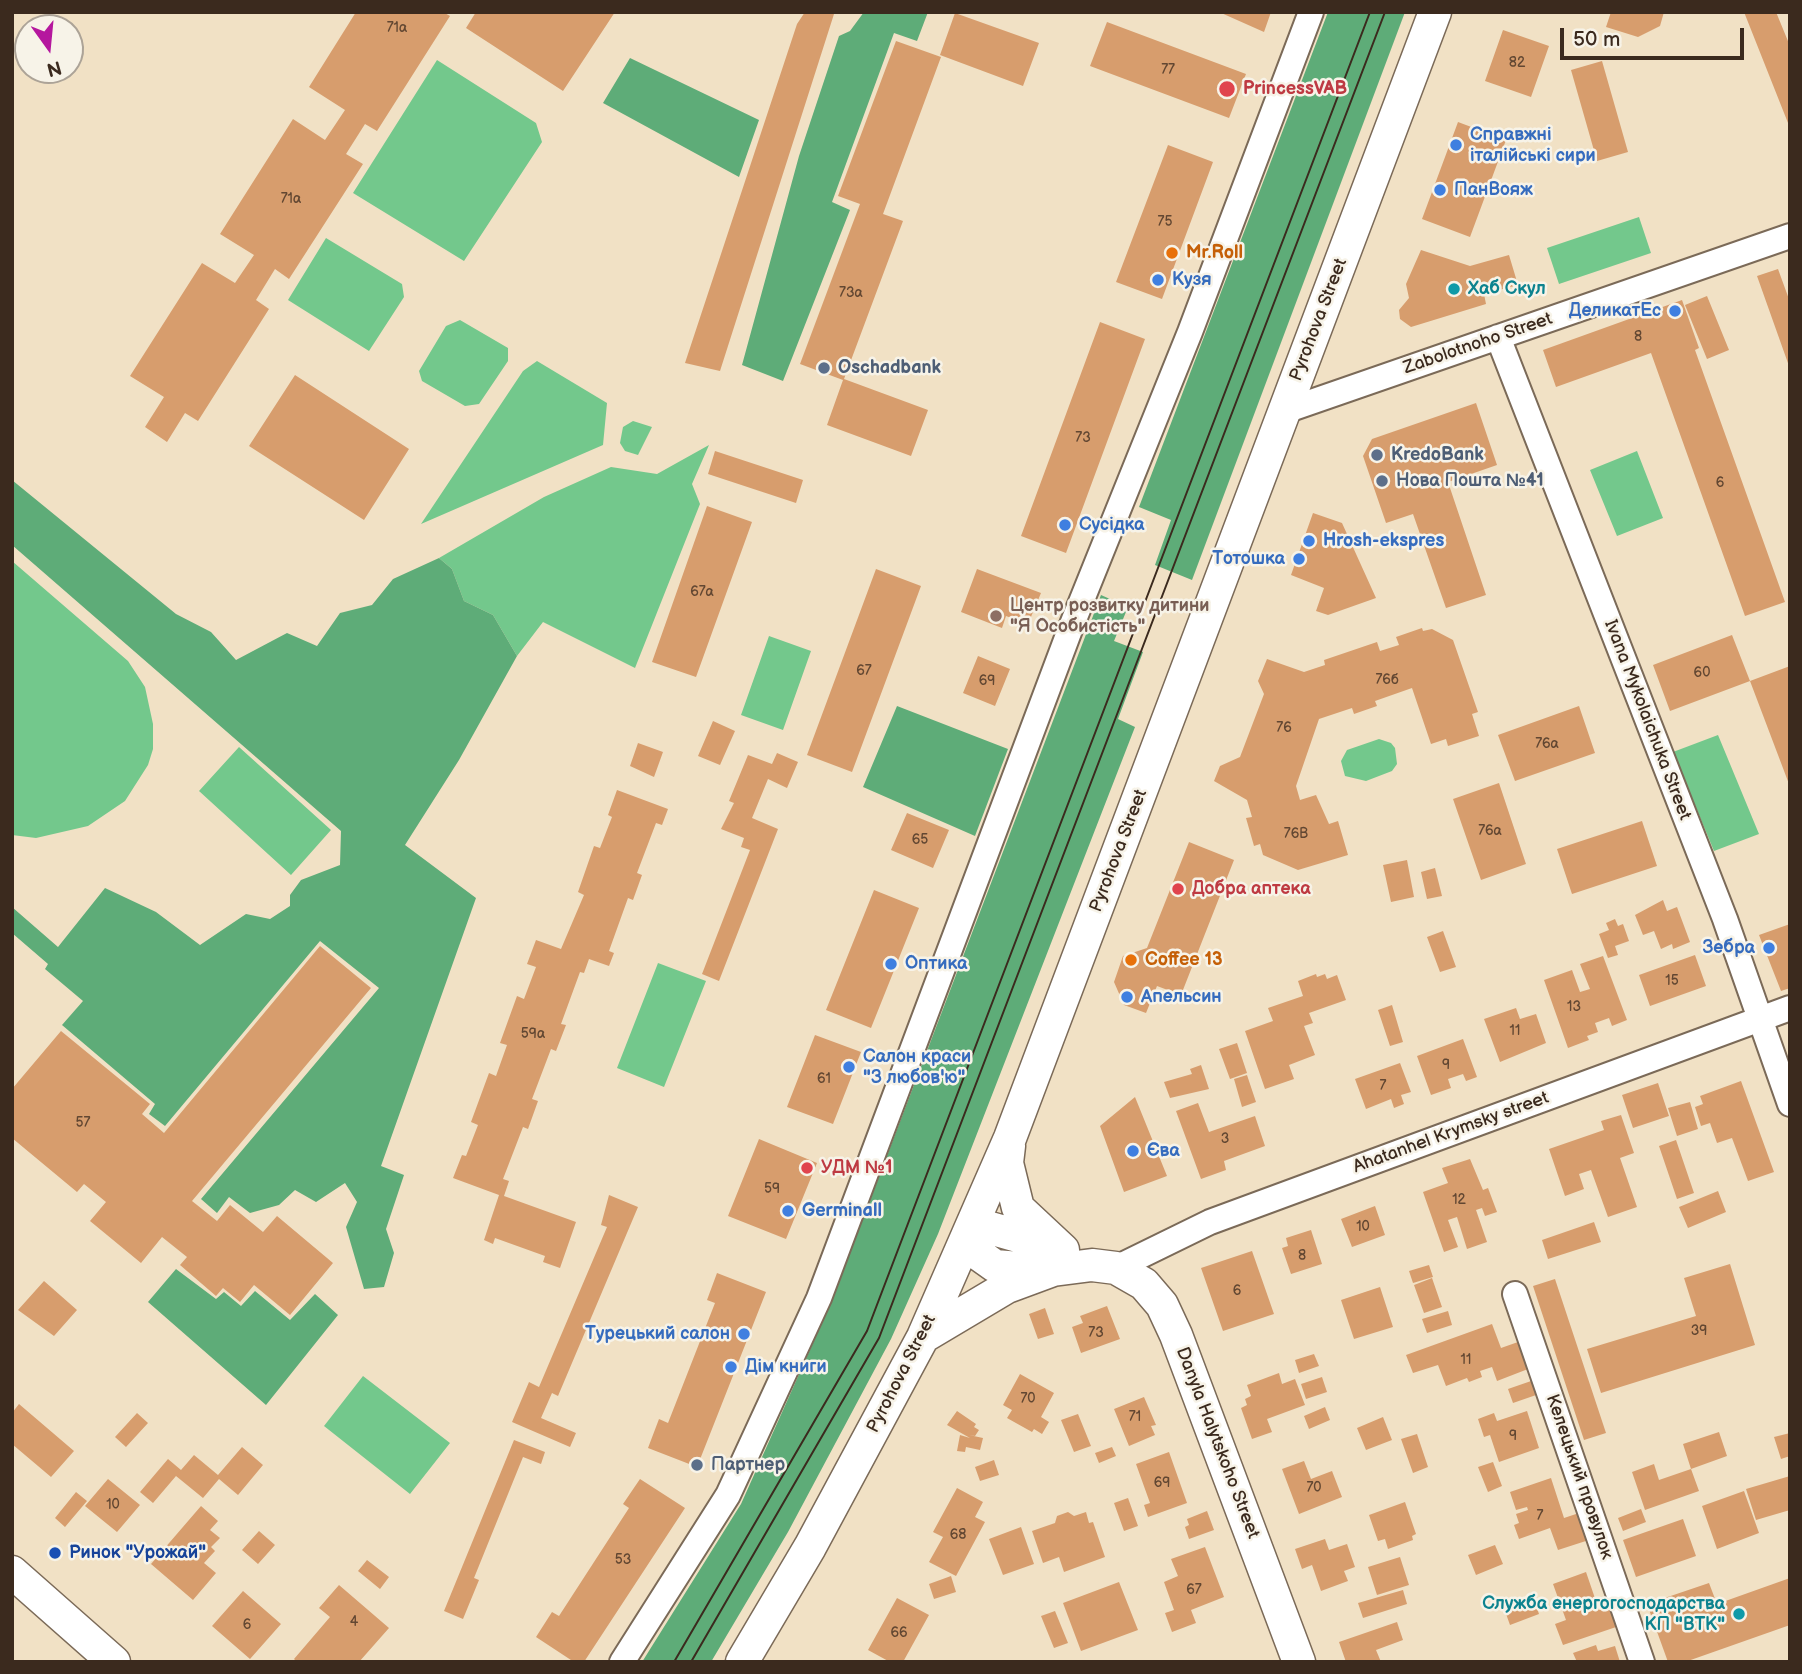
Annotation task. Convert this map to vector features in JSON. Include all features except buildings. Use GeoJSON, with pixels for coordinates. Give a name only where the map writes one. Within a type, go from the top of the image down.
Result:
{"type":"FeatureCollection","features":[{"type":"Feature","properties":{"kind":"main road","name":"Pyrohova Street"},"geometry":{"type":"LineString","coordinates":[[742,1662],[810,1547],[923,1337],[1010,1138],[1435,12]]}},
{"type":"Feature","properties":{"kind":"main road"},"geometry":{"type":"LineString","coordinates":[[923,1337],[1058,1260],[1018,1208],[1007,1163],[1010,1138]]}},
{"type":"Feature","properties":{"kind":"main road","name":"Danyla Halytskoho Street"},"geometry":{"type":"LineString","coordinates":[[967,1238],[990,1228],[1058,1260],[1104,1266],[1144,1283],[1162,1305],[1176,1335],[1299,1662]]}},
{"type":"Feature","properties":{"kind":"main road"},"geometry":{"type":"LineString","coordinates":[[12,1572],[114,1662]]}},
{"type":"Feature","properties":{"kind":"street"},"geometry":{"type":"LineString","coordinates":[[621,1662],[727,1495],[819,1298],[1066,640],[1190,332],[1311,12]]}},
{"type":"Feature","properties":{"kind":"street","name":"Zabolotnoho Street"},"geometry":{"type":"LineString","coordinates":[[1285,411],[1790,236]]}},
{"type":"Feature","properties":{"kind":"street","name":"Ivana Mykolaichuka Street"},"geometry":{"type":"LineString","coordinates":[[1498,337],[1720,906],[1790,1104]]}},
{"type":"Feature","properties":{"kind":"street","name":"Ahatanhel Krymsky street"},"geometry":{"type":"LineString","coordinates":[[1104,1266],[1210,1222],[1790,1008]]}},
{"type":"Feature","properties":{"kind":"street","name":"Келецький провулок"},"geometry":{"type":"LineString","coordinates":[[1515,1294],[1643,1662]]}},
{"type":"Feature","properties":{"kind":"green space"},"geometry":{"type":"Polygon","coordinates":[[[864,12],[928,12],[917,41],[894,33],[832,202],[850,210],[783,381],[742,365],[799,156],[839,36],[850,31],[864,12]]]}},
{"type":"Feature","properties":{"kind":"green space"},"geometry":{"type":"Polygon","coordinates":[[[1328,12],[1405,12],[1192,580],[1155,565],[1171,520],[1139,507],[1328,12]]]}},
{"type":"Feature","properties":{"kind":"green space"},"geometry":{"type":"Polygon","coordinates":[[[630,58],[759,120],[739,177],[603,103],[630,58]]]}},
{"type":"Feature","properties":{"kind":"green space"},"geometry":{"type":"Polygon","coordinates":[[[437,60],[536,123],[542,142],[464,261],[353,193],[437,60]]]}},
{"type":"Feature","properties":{"kind":"green space"},"geometry":{"type":"Polygon","coordinates":[[[1639,217],[1651,253],[1559,284],[1547,248],[1639,217]]]}},
{"type":"Feature","properties":{"kind":"green space"},"geometry":{"type":"Polygon","coordinates":[[[326,238],[402,284],[404,297],[369,351],[288,300],[326,238]]]}},
{"type":"Feature","properties":{"kind":"green space"},"geometry":{"type":"Polygon","coordinates":[[[460,320],[508,348],[508,361],[479,404],[465,406],[422,381],[419,371],[446,326],[460,320]]]}},
{"type":"Feature","properties":{"kind":"green space"},"geometry":{"type":"Polygon","coordinates":[[[537,361],[607,403],[603,445],[421,524],[523,371],[537,361]]]}},
{"type":"Feature","properties":{"kind":"green space"},"geometry":{"type":"Polygon","coordinates":[[[633,421],[652,427],[638,455],[625,451],[620,443],[623,427],[633,421]]]}},
{"type":"Feature","properties":{"kind":"green space"},"geometry":{"type":"Polygon","coordinates":[[[709,445],[692,484],[700,504],[635,668],[543,622],[517,656],[493,615],[464,601],[452,569],[439,558],[544,497],[611,467],[657,474],[709,445]]]}},
{"type":"Feature","properties":{"kind":"green space"},"geometry":{"type":"Polygon","coordinates":[[[1637,451],[1663,518],[1617,536],[1590,470],[1637,451]]]}},
{"type":"Feature","properties":{"kind":"green space"},"geometry":{"type":"Polygon","coordinates":[[[12,480],[176,614],[211,632],[236,660],[287,633],[317,646],[340,613],[372,605],[393,579],[439,558],[452,569],[464,601],[493,615],[517,656],[459,760],[405,845],[476,898],[381,1166],[404,1175],[386,1229],[394,1253],[384,1287],[364,1289],[346,1227],[357,1202],[345,1183],[316,1202],[295,1190],[279,1205],[250,1213],[229,1197],[217,1213],[201,1199],[379,988],[320,941],[165,1126],[149,1114],[155,1104],[62,1025],[83,1001],[45,969],[48,964],[12,933],[12,907],[58,947],[105,888],[156,912],[200,945],[246,914],[270,919],[290,906],[290,895],[301,880],[340,865],[341,831],[12,545],[12,480]]]}},
{"type":"Feature","properties":{"kind":"green space"},"geometry":{"type":"Polygon","coordinates":[[[12,561],[128,661],[145,687],[153,724],[153,749],[148,765],[125,801],[88,826],[36,838],[12,835],[12,561]]]}},
{"type":"Feature","properties":{"kind":"green space"},"geometry":{"type":"Polygon","coordinates":[[[1101,595],[1128,607],[1114,641],[1143,652],[1118,719],[1135,727],[938,1234],[891,1339],[788,1532],[711,1662],[642,1662],[741,1504],[830,1305],[1101,595]]]}},
{"type":"Feature","properties":{"kind":"green space"},"geometry":{"type":"Polygon","coordinates":[[[769,636],[811,651],[783,730],[741,715],[769,636]]]}},
{"type":"Feature","properties":{"kind":"green space"},"geometry":{"type":"Polygon","coordinates":[[[897,706],[1008,749],[975,836],[863,787],[897,706]]]}},
{"type":"Feature","properties":{"kind":"green space"},"geometry":{"type":"Polygon","coordinates":[[[1718,735],[1759,834],[1714,851],[1673,752],[1718,735]]]}},
{"type":"Feature","properties":{"kind":"green space"},"geometry":{"type":"Polygon","coordinates":[[[1379,739],[1391,743],[1395,748],[1397,764],[1392,771],[1366,781],[1345,776],[1341,761],[1347,750],[1379,739]]]}},
{"type":"Feature","properties":{"kind":"green space"},"geometry":{"type":"Polygon","coordinates":[[[239,747],[331,830],[291,875],[199,791],[239,747]]]}},
{"type":"Feature","properties":{"kind":"green space"},"geometry":{"type":"Polygon","coordinates":[[[658,963],[706,981],[664,1087],[617,1068],[658,963]]]}},
{"type":"Feature","properties":{"kind":"green space"},"geometry":{"type":"Polygon","coordinates":[[[176,1269],[216,1299],[224,1292],[241,1306],[255,1291],[290,1320],[315,1294],[338,1315],[266,1405],[148,1302],[176,1269]]]}},
{"type":"Feature","properties":{"kind":"green space"},"geometry":{"type":"Polygon","coordinates":[[[363,1376],[450,1443],[410,1494],[324,1426],[363,1376]]]}},
{"type":"Feature","properties":{"kind":"tram line"},"geometry":{"type":"LineString","coordinates":[[674,1662],[867,1331],[1370,12]]}},
{"type":"Feature","properties":{"kind":"tram line"},"geometry":{"type":"LineString","coordinates":[[691,1662],[879,1338],[1385,12]]}},
{"type":"Feature","properties":{"kind":"place","name":"PrincessVAB"},"geometry":{"type":"Point","coordinates":[1227,89]}},
{"type":"Feature","properties":{"kind":"place","name":"Справжні італійські сири"},"geometry":{"type":"Point","coordinates":[1456,145]}},
{"type":"Feature","properties":{"kind":"place","name":"ПанВояж"},"geometry":{"type":"Point","coordinates":[1440,190]}},
{"type":"Feature","properties":{"kind":"place","name":"Mr.Roll"},"geometry":{"type":"Point","coordinates":[1172,253]}},
{"type":"Feature","properties":{"kind":"place","name":"Кузя"},"geometry":{"type":"Point","coordinates":[1158,280]}},
{"type":"Feature","properties":{"kind":"place","name":"Хаб Скул"},"geometry":{"type":"Point","coordinates":[1454,289]}},
{"type":"Feature","properties":{"kind":"place","name":"ДеликатЕс"},"geometry":{"type":"Point","coordinates":[1675,311]}},
{"type":"Feature","properties":{"kind":"place","name":"Oschadbank"},"geometry":{"type":"Point","coordinates":[824,368]}},
{"type":"Feature","properties":{"kind":"place","name":"KredoBank"},"geometry":{"type":"Point","coordinates":[1377,455]}},
{"type":"Feature","properties":{"kind":"place","name":"Нова Пошта №41"},"geometry":{"type":"Point","coordinates":[1382,481]}},
{"type":"Feature","properties":{"kind":"place","name":"Сусідка"},"geometry":{"type":"Point","coordinates":[1065,525]}},
{"type":"Feature","properties":{"kind":"place","name":"Hrosh-ekspres"},"geometry":{"type":"Point","coordinates":[1309,541]}},
{"type":"Feature","properties":{"kind":"place","name":"Тотошка"},"geometry":{"type":"Point","coordinates":[1299,559]}},
{"type":"Feature","properties":{"kind":"place","name":"Центр розвитку дитини \"Я Особистість\""},"geometry":{"type":"Point","coordinates":[996,616]}},
{"type":"Feature","properties":{"kind":"place","name":"Добра аптека"},"geometry":{"type":"Point","coordinates":[1178,889]}},
{"type":"Feature","properties":{"kind":"place","name":"Зебра"},"geometry":{"type":"Point","coordinates":[1769,948]}},
{"type":"Feature","properties":{"kind":"place","name":"Coffee 13"},"geometry":{"type":"Point","coordinates":[1131,960]}},
{"type":"Feature","properties":{"kind":"place","name":"Оптика"},"geometry":{"type":"Point","coordinates":[891,964]}},
{"type":"Feature","properties":{"kind":"place","name":"Апельсин"},"geometry":{"type":"Point","coordinates":[1127,997]}},
{"type":"Feature","properties":{"kind":"place","name":"Салон краси \"З любов'ю\""},"geometry":{"type":"Point","coordinates":[849,1067]}},
{"type":"Feature","properties":{"kind":"place","name":"Єва"},"geometry":{"type":"Point","coordinates":[1133,1151]}},
{"type":"Feature","properties":{"kind":"place","name":"УДМ №1"},"geometry":{"type":"Point","coordinates":[807,1168]}},
{"type":"Feature","properties":{"kind":"place","name":"Germinall"},"geometry":{"type":"Point","coordinates":[788,1211]}},
{"type":"Feature","properties":{"kind":"place","name":"Турецький салон"},"geometry":{"type":"Point","coordinates":[744,1334]}},
{"type":"Feature","properties":{"kind":"place","name":"Дім книги"},"geometry":{"type":"Point","coordinates":[731,1367]}},
{"type":"Feature","properties":{"kind":"place","name":"Партнер"},"geometry":{"type":"Point","coordinates":[697,1465]}},
{"type":"Feature","properties":{"kind":"place","name":"Ринок \"Урожай\""},"geometry":{"type":"Point","coordinates":[55,1553]}},
{"type":"Feature","properties":{"kind":"place","name":"Служба енергогосподарства КП \"ВТК\""},"geometry":{"type":"Point","coordinates":[1739,1614]}}]}
